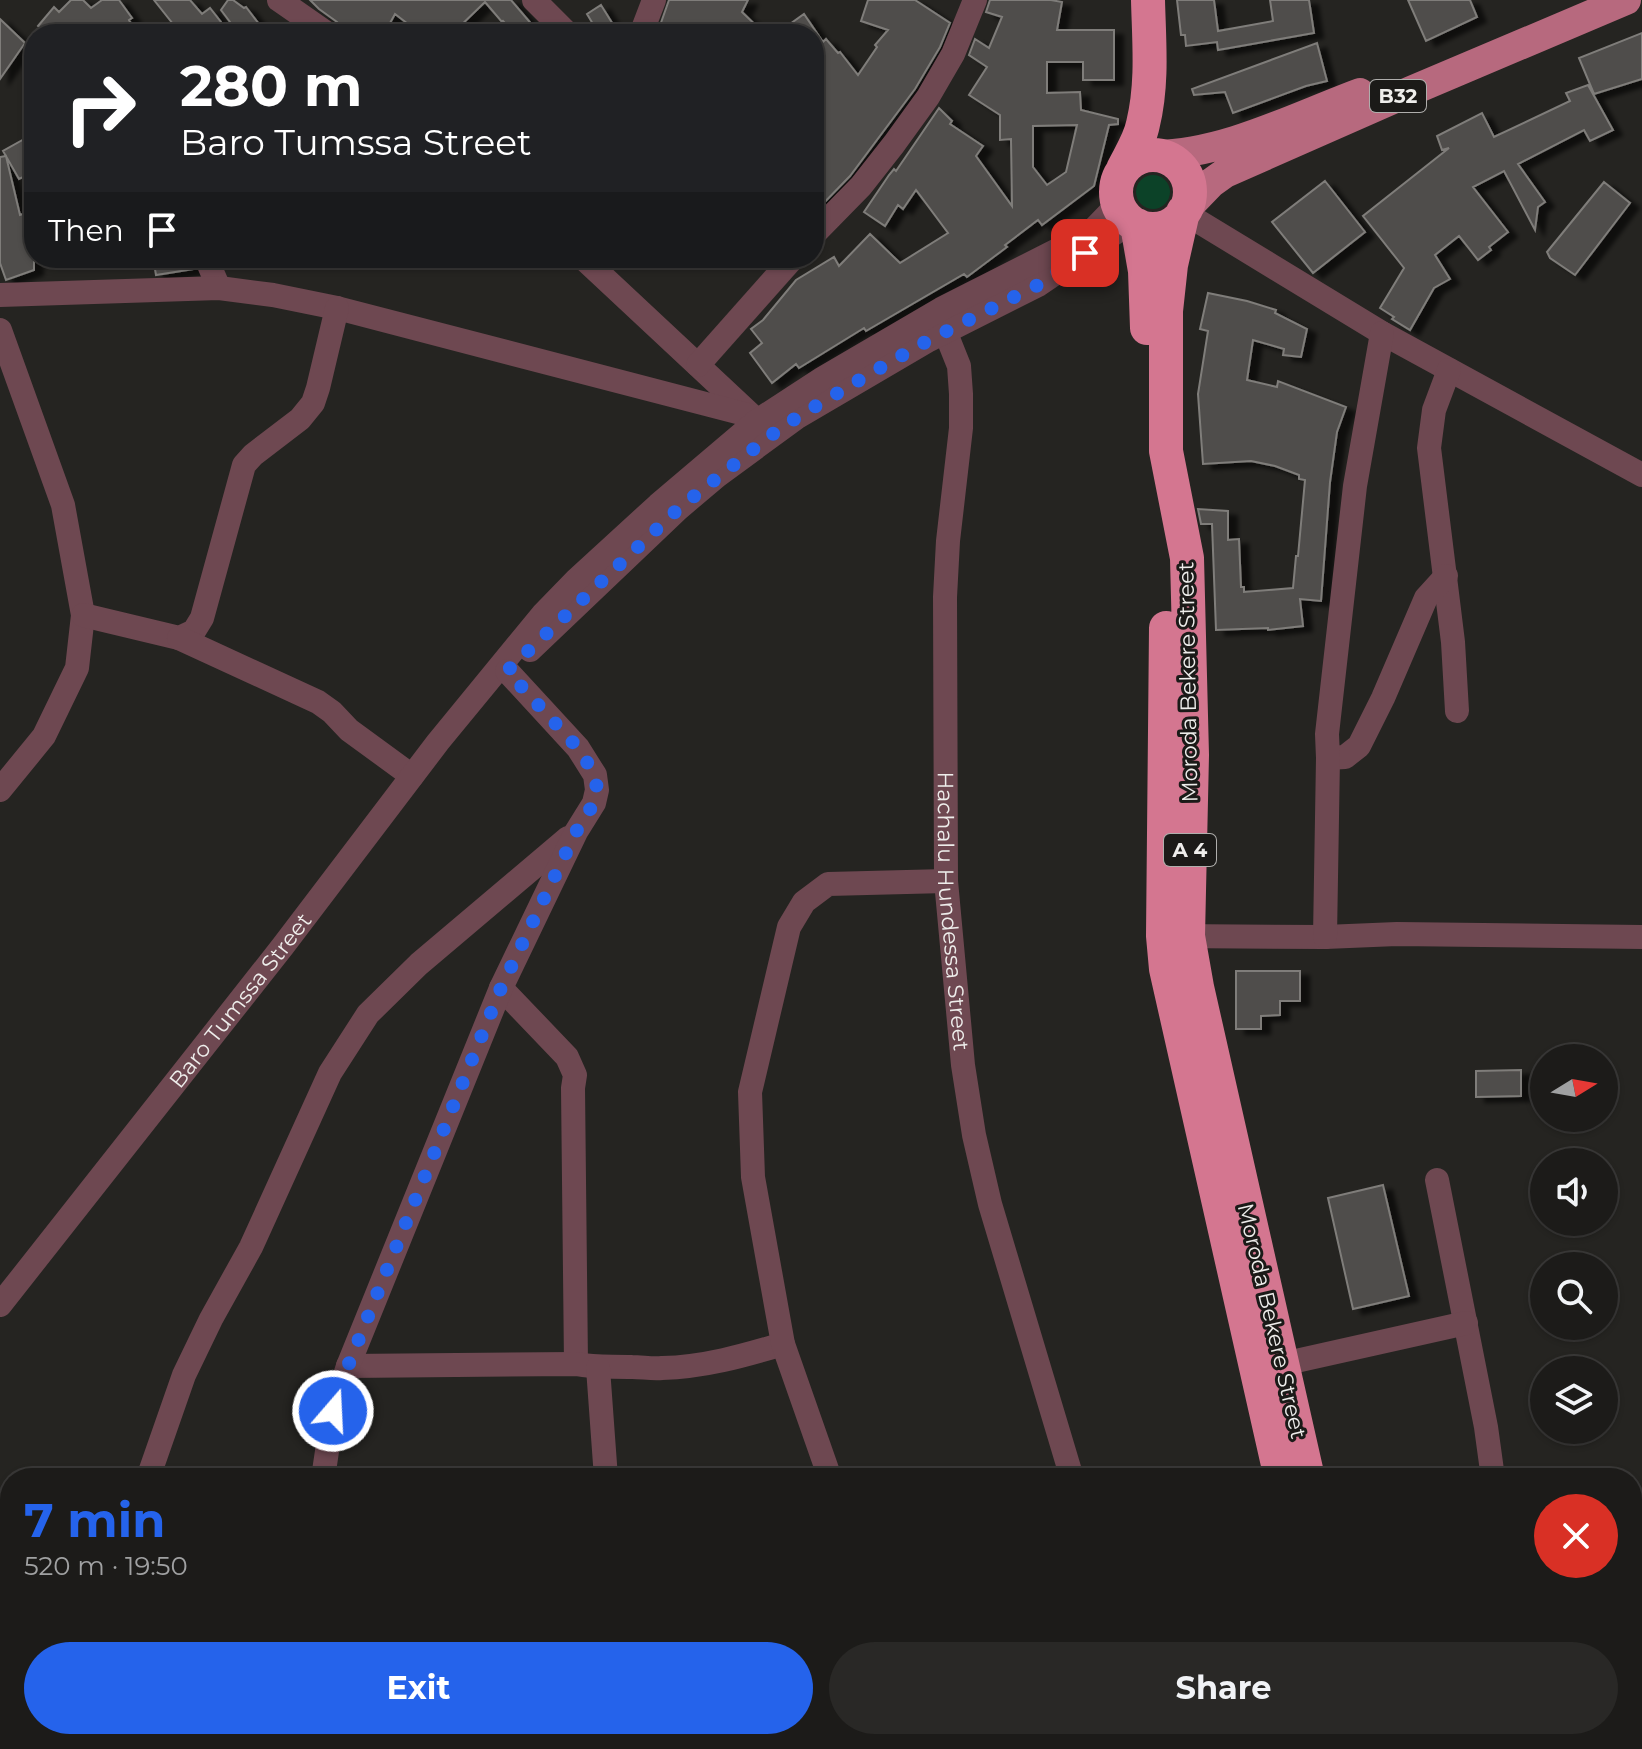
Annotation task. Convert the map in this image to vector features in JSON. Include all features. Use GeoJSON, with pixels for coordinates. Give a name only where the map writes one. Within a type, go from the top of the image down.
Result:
{"type":"FeatureCollection","features":[{"type":"Feature","properties":{"kind":"highway"},"geometry":{"type":"LineString","coordinates":[[1129,217],[1116,193],[1117,180],[1143,124],[1150,81],[1148,0]]}},
{"type":"Feature","properties":{"kind":"highway"},"geometry":{"type":"LineString","coordinates":[[1150,81],[1172,161],[1189,193],[1183,212]]}},
{"type":"Feature","properties":{"kind":"highway","name":"B32"},"geometry":{"type":"LineString","coordinates":[[1123,169],[1143,156],[1172,161]]}},
{"type":"Feature","properties":{"kind":"highway","name":"B32"},"geometry":{"type":"LineString","coordinates":[[1129,217],[1145,228],[1163,227],[1183,212]]}},
{"type":"Feature","properties":{"kind":"highway","name":"Moroda Bekere Street"},"geometry":{"type":"LineString","coordinates":[[1158,452],[1166,311],[1171,265],[1183,212]]}},
{"type":"Feature","properties":{"kind":"highway","name":"Moroda Bekere Street"},"geometry":{"type":"LineString","coordinates":[[1129,217],[1145,271],[1158,452],[1176,559],[1192,755],[1175,936],[1197,987],[1268,1368],[1280,1468]]}},
{"type":"Feature","properties":{"kind":"highway","name":"Moroda Bekere Street"},"geometry":{"type":"LineString","coordinates":[[1268,1368],[1304,1468]]}},
{"type":"Feature","properties":{"kind":"main road","name":"B32"},"geometry":{"type":"LineString","coordinates":[[1412,81],[1574,0]]}},
{"type":"Feature","properties":{"kind":"main road","name":"B32"},"geometry":{"type":"LineString","coordinates":[[1183,212],[1225,173],[1324,117],[1626,0]]}},
{"type":"Feature","properties":{"kind":"main road","name":"B32"},"geometry":{"type":"LineString","coordinates":[[1172,161],[1259,132],[1324,117]]}},
{"type":"Feature","properties":{"kind":"street"},"geometry":{"type":"LineString","coordinates":[[279,0],[314,24]]}},
{"type":"Feature","properties":{"kind":"street"},"geometry":{"type":"LineString","coordinates":[[534,0],[558,24]]}},
{"type":"Feature","properties":{"kind":"street"},"geometry":{"type":"LineString","coordinates":[[645,24],[654,0]]}},
{"type":"Feature","properties":{"kind":"street"},"geometry":{"type":"LineString","coordinates":[[824,224],[861,186],[928,97],[953,54],[975,0]]}},
{"type":"Feature","properties":{"kind":"street"},"geometry":{"type":"LineString","coordinates":[[1183,212],[1382,333],[1642,475]]}},
{"type":"Feature","properties":{"kind":"street","name":"Baro Tumssa Street"},"geometry":{"type":"LineString","coordinates":[[477,696],[678,509],[760,424],[796,418],[945,331],[1038,285],[1129,217]]}},
{"type":"Feature","properties":{"kind":"street","name":"Baro Tumssa Street"},"geometry":{"type":"LineString","coordinates":[[0,1305],[283,946],[412,776],[543,614],[576,580],[669,495],[823,378],[941,309],[1129,217]]}},
{"type":"Feature","properties":{"kind":"street"},"geometry":{"type":"LineString","coordinates":[[210,268],[219,288]]}},
{"type":"Feature","properties":{"kind":"street"},"geometry":{"type":"LineString","coordinates":[[594,268],[760,424]]}},
{"type":"Feature","properties":{"kind":"street"},"geometry":{"type":"LineString","coordinates":[[698,365],[784,268]]}},
{"type":"Feature","properties":{"kind":"street"},"geometry":{"type":"LineString","coordinates":[[0,295],[219,288],[273,295],[337,308],[760,424]]}},
{"type":"Feature","properties":{"kind":"street"},"geometry":{"type":"LineString","coordinates":[[179,638],[194,631],[202,618],[244,465],[300,419],[313,403],[337,308]]}},
{"type":"Feature","properties":{"kind":"street"},"geometry":{"type":"LineString","coordinates":[[0,330],[63,505],[83,615],[77,668],[44,736],[0,790]]}},
{"type":"Feature","properties":{"kind":"street","name":"Hachalu Hundessa Street"},"geometry":{"type":"LineString","coordinates":[[945,331],[959,366],[961,394],[961,428],[945,597],[946,881],[963,1065],[974,1135],[1007,1265],[1069,1468]]}},
{"type":"Feature","properties":{"kind":"street"},"geometry":{"type":"LineString","coordinates":[[1325,937],[1327,734],[1355,486],[1382,333]]}},
{"type":"Feature","properties":{"kind":"street"},"geometry":{"type":"LineString","coordinates":[[1449,370],[1434,410],[1429,448],[1446,576],[1457,711]]}},
{"type":"Feature","properties":{"kind":"street"},"geometry":{"type":"LineString","coordinates":[[1328,758],[1345,757],[1359,746],[1426,598],[1446,576]]}},
{"type":"Feature","properties":{"kind":"street"},"geometry":{"type":"LineString","coordinates":[[83,615],[179,638],[318,702],[349,730],[412,776]]}},
{"type":"Feature","properties":{"kind":"street"},"geometry":{"type":"LineString","coordinates":[[324,1468],[333,1411],[348,1366],[501,988],[576,832],[594,803],[597,790],[595,775],[578,748],[507,671]]}},
{"type":"Feature","properties":{"kind":"street"},"geometry":{"type":"LineString","coordinates":[[151,1468],[197,1347],[251,1247],[330,1073],[368,1014],[419,964],[576,832]]}},
{"type":"Feature","properties":{"kind":"street"},"geometry":{"type":"LineString","coordinates":[[826,1468],[783,1344],[753,1177],[750,1092],[789,927],[804,902],[828,884],[946,881]]}},
{"type":"Feature","properties":{"kind":"street"},"geometry":{"type":"LineString","coordinates":[[1175,936],[1397,934],[1642,937]]}},
{"type":"Feature","properties":{"kind":"street"},"geometry":{"type":"LineString","coordinates":[[501,988],[567,1057],[575,1075],[573,1088],[587,1366],[604,1468]]}},
{"type":"Feature","properties":{"kind":"street"},"geometry":{"type":"LineString","coordinates":[[1437,1180],[1492,1468]]}},
{"type":"Feature","properties":{"kind":"street"},"geometry":{"type":"LineString","coordinates":[[1268,1368],[1466,1323]]}},
{"type":"Feature","properties":{"kind":"street"},"geometry":{"type":"LineString","coordinates":[[348,1366],[661,1369],[701,1365],[783,1344]]}},
{"type":"Feature","properties":{"kind":"green space"},"geometry":{"type":"Polygon","coordinates":[[[1153,175],[1165,180],[1170,192],[1165,204],[1153,209],[1141,204],[1136,192],[1141,180],[1153,175]]]}},
{"type":"Feature","properties":{"kind":"building"},"geometry":{"type":"Polygon","coordinates":[[[71,0],[83,0],[91,8],[102,0],[119,0],[132,18],[129,20],[131,24],[40,24],[54,7],[59,12],[71,0]]]}},
{"type":"Feature","properties":{"kind":"building"},"geometry":{"type":"Polygon","coordinates":[[[154,0],[190,0],[202,14],[210,8],[221,22],[218,24],[173,24],[154,0]]]}},
{"type":"Feature","properties":{"kind":"building"},"geometry":{"type":"Polygon","coordinates":[[[228,0],[233,0],[246,7],[259,24],[232,24],[221,10],[228,0]]]}},
{"type":"Feature","properties":{"kind":"building"},"geometry":{"type":"Polygon","coordinates":[[[310,0],[511,0],[531,24],[506,24],[485,2],[462,24],[408,24],[395,14],[390,24],[339,24],[310,0]]]}},
{"type":"Feature","properties":{"kind":"building"},"geometry":{"type":"Polygon","coordinates":[[[669,0],[748,0],[742,12],[755,24],[661,24],[669,0]]]}},
{"type":"Feature","properties":{"kind":"building"},"geometry":{"type":"Polygon","coordinates":[[[868,0],[915,0],[950,23],[940,47],[915,89],[850,176],[824,203],[824,41],[826,39],[840,52],[858,75],[877,47],[875,45],[888,30],[861,21],[868,0]]]}},
{"type":"Feature","properties":{"kind":"building"},"geometry":{"type":"Polygon","coordinates":[[[990,0],[1051,0],[1062,2],[1057,30],[1114,30],[1114,80],[1083,80],[1083,62],[1047,62],[1047,93],[1080,92],[1081,110],[1118,119],[1118,124],[1109,125],[1094,186],[1042,225],[1038,220],[967,277],[964,274],[866,331],[864,328],[799,368],[796,364],[772,383],[750,353],[762,343],[751,329],[763,320],[796,280],[816,268],[824,268],[824,263],[834,257],[839,266],[870,234],[900,263],[948,233],[916,190],[903,209],[898,205],[885,226],[864,212],[939,108],[952,121],[950,124],[983,146],[976,156],[1012,206],[1011,139],[1000,140],[1000,115],[969,95],[987,67],[969,55],[975,39],[989,48],[1002,17],[986,12],[990,0]],[[1077,125],[1033,126],[1033,167],[1047,185],[1066,172],[1077,125]]]}},
{"type":"Feature","properties":{"kind":"building"},"geometry":{"type":"Polygon","coordinates":[[[1177,0],[1214,0],[1218,31],[1273,21],[1270,0],[1309,0],[1314,33],[1218,50],[1217,42],[1186,46],[1185,35],[1181,35],[1177,0]]]}},
{"type":"Feature","properties":{"kind":"building"},"geometry":{"type":"Polygon","coordinates":[[[1408,0],[1470,0],[1477,17],[1426,41],[1408,0]]]}},
{"type":"Feature","properties":{"kind":"building"},"geometry":{"type":"Polygon","coordinates":[[[601,5],[613,24],[593,24],[587,14],[601,5]]]}},
{"type":"Feature","properties":{"kind":"building"},"geometry":{"type":"Polygon","coordinates":[[[804,14],[811,24],[790,24],[804,14]]]}},
{"type":"Feature","properties":{"kind":"building"},"geometry":{"type":"Polygon","coordinates":[[[0,19],[24,44],[0,79],[0,19]]]}},
{"type":"Feature","properties":{"kind":"building"},"geometry":{"type":"Polygon","coordinates":[[[1642,33],[1642,79],[1594,94],[1579,58],[1642,33]]]}},
{"type":"Feature","properties":{"kind":"building"},"geometry":{"type":"Polygon","coordinates":[[[1317,43],[1327,81],[1233,113],[1225,92],[1194,95],[1192,89],[1317,43]]]}},
{"type":"Feature","properties":{"kind":"building"},"geometry":{"type":"Polygon","coordinates":[[[1588,85],[1613,130],[1590,141],[1584,130],[1518,164],[1545,202],[1538,207],[1535,230],[1504,171],[1473,187],[1508,232],[1478,260],[1459,236],[1435,255],[1450,279],[1434,288],[1410,330],[1392,319],[1394,317],[1380,308],[1404,268],[1363,216],[1449,148],[1442,150],[1437,136],[1482,113],[1494,137],[1570,101],[1566,93],[1588,85]]]}},
{"type":"Feature","properties":{"kind":"building"},"geometry":{"type":"Polygon","coordinates":[[[24,139],[24,177],[19,179],[3,151],[24,139]]]}},
{"type":"Feature","properties":{"kind":"building"},"geometry":{"type":"Polygon","coordinates":[[[6,156],[20,215],[24,214],[24,268],[34,268],[6,280],[0,263],[0,157],[6,156]]]}},
{"type":"Feature","properties":{"kind":"building"},"geometry":{"type":"Polygon","coordinates":[[[1325,181],[1365,232],[1313,273],[1272,222],[1325,181]]]}},
{"type":"Feature","properties":{"kind":"building"},"geometry":{"type":"Polygon","coordinates":[[[1604,182],[1630,203],[1575,275],[1550,258],[1547,252],[1604,182]]]}},
{"type":"Feature","properties":{"kind":"building"},"geometry":{"type":"Polygon","coordinates":[[[155,268],[194,269],[156,275],[155,268]]]}},
{"type":"Feature","properties":{"kind":"building"},"geometry":{"type":"Polygon","coordinates":[[[1208,293],[1276,310],[1275,313],[1307,329],[1301,357],[1283,355],[1284,349],[1253,340],[1247,380],[1277,387],[1278,381],[1346,407],[1337,432],[1330,482],[1321,601],[1300,599],[1303,626],[1216,630],[1212,524],[1201,524],[1198,509],[1228,511],[1228,540],[1239,539],[1241,587],[1244,587],[1244,592],[1293,588],[1305,480],[1275,466],[1251,461],[1203,464],[1198,394],[1208,331],[1200,329],[1208,293]]]}},
{"type":"Feature","properties":{"kind":"building"},"geometry":{"type":"Polygon","coordinates":[[[1236,971],[1300,971],[1300,1001],[1280,1001],[1280,1015],[1261,1016],[1261,1029],[1236,1029],[1236,971]]]}},
{"type":"Feature","properties":{"kind":"building"},"geometry":{"type":"Polygon","coordinates":[[[1521,1070],[1521,1096],[1476,1097],[1476,1071],[1521,1070]]]}},
{"type":"Feature","properties":{"kind":"building"},"geometry":{"type":"Polygon","coordinates":[[[1383,1185],[1409,1296],[1353,1309],[1328,1198],[1383,1185]]]}},
{"type":"Feature","properties":{"kind":"route"},"geometry":{"type":"LineString","coordinates":[[333,1411],[348,1366],[501,988],[576,832],[594,803],[597,790],[595,775],[578,748],[507,671],[678,509],[770,436],[929,340],[1038,285],[1085,253]]}}]}
